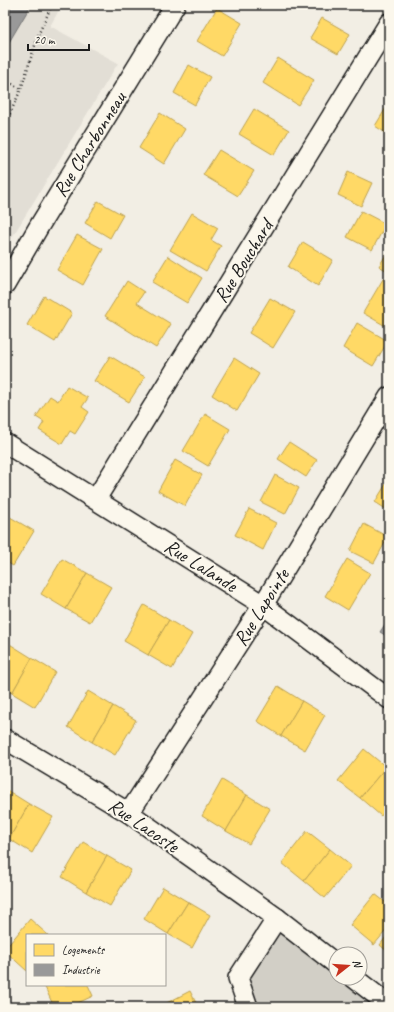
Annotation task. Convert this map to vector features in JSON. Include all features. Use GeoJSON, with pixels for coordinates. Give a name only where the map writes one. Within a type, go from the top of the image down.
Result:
{"type":"FeatureCollection","features":[{"type":"Feature","properties":{"kind":"street","name":"Rue Charbonneau"},"geometry":{"type":"LineString","coordinates":[[5,285],[41,223],[175,5]]}},
{"type":"Feature","properties":{"kind":"street","name":"Rue Bouchard"},"geometry":{"type":"LineString","coordinates":[[96,499],[389,23]]}},
{"type":"Feature","properties":{"kind":"street","name":"Rue Lapointe"},"geometry":{"type":"LineString","coordinates":[[129,813],[263,605],[389,397]]}},
{"type":"Feature","properties":{"kind":"street","name":"Rue Lalande"},"geometry":{"type":"LineString","coordinates":[[5,443],[263,605],[389,699]]}},
{"type":"Feature","properties":{"kind":"street","name":"Rue Lacoste"},"geometry":{"type":"LineString","coordinates":[[5,739],[129,813],[277,918],[328,958]]}},
{"type":"Feature","properties":{"kind":"street"},"geometry":{"type":"LineString","coordinates":[[248,1007],[238,978],[277,918]]}},
{"type":"Feature","properties":{"kind":"street"},"geometry":{"type":"LineString","coordinates":[[364,986],[389,1005]]}},
{"type":"Feature","properties":{"kind":"path"},"geometry":{"type":"LineString","coordinates":[[5,125],[21,89],[39,33],[52,5]]}},
{"type":"Feature","properties":{"kind":"path"},"geometry":{"type":"LineString","coordinates":[[5,80],[21,89]]}},
{"type":"Feature","properties":{"kind":"shaded area"},"geometry":{"type":"Polygon","coordinates":[[[5,5],[62,5],[50,26],[118,63],[5,249],[5,5]]]}},
{"type":"Feature","properties":{"kind":"shaded area"},"geometry":{"type":"Polygon","coordinates":[[[277,918],[328,958],[328,986],[364,986],[389,1007],[248,1007],[238,978],[277,918]]]}},
{"type":"Feature","properties":{"kind":"building: Logements"},"geometry":{"type":"Polygon","coordinates":[[[351,5],[362,5],[359,10],[351,5]]]}},
{"type":"Feature","properties":{"kind":"building: Logements"},"geometry":{"type":"Polygon","coordinates":[[[217,8],[242,23],[222,56],[197,41],[217,8]]]}},
{"type":"Feature","properties":{"kind":"building: Logements"},"geometry":{"type":"Polygon","coordinates":[[[322,18],[350,34],[338,54],[310,38],[322,18]]]}},
{"type":"Feature","properties":{"kind":"building: Logements"},"geometry":{"type":"Polygon","coordinates":[[[278,58],[314,80],[298,105],[263,83],[278,58]]]}},
{"type":"Feature","properties":{"kind":"building: Logements"},"geometry":{"type":"Polygon","coordinates":[[[189,65],[210,77],[195,105],[174,93],[189,65]]]}},
{"type":"Feature","properties":{"kind":"building: Logements"},"geometry":{"type":"Polygon","coordinates":[[[389,103],[389,135],[375,126],[389,103]]]}},
{"type":"Feature","properties":{"kind":"building: Logements"},"geometry":{"type":"Polygon","coordinates":[[[254,109],[289,130],[274,155],[239,134],[254,109]]]}},
{"type":"Feature","properties":{"kind":"building: Logements"},"geometry":{"type":"Polygon","coordinates":[[[160,113],[185,129],[164,164],[139,148],[160,113]]]}},
{"type":"Feature","properties":{"kind":"building: Logements"},"geometry":{"type":"Polygon","coordinates":[[[219,150],[254,171],[238,196],[203,175],[219,150]]]}},
{"type":"Feature","properties":{"kind":"building: Logements"},"geometry":{"type":"Polygon","coordinates":[[[348,172],[372,183],[361,206],[338,195],[348,172]]]}},
{"type":"Feature","properties":{"kind":"building: Logements"},"geometry":{"type":"Polygon","coordinates":[[[98,201],[123,215],[110,238],[85,223],[98,201]]]}},
{"type":"Feature","properties":{"kind":"building: Logements"},"geometry":{"type":"Polygon","coordinates":[[[361,211],[386,224],[372,250],[347,237],[361,211]]]}},
{"type":"Feature","properties":{"kind":"building: Logements"},"geometry":{"type":"Polygon","coordinates":[[[192,213],[218,228],[211,240],[221,246],[206,271],[170,250],[192,213]]]}},
{"type":"Feature","properties":{"kind":"building: Logements"},"geometry":{"type":"Polygon","coordinates":[[[77,235],[103,249],[83,285],[57,270],[77,235]]]}},
{"type":"Feature","properties":{"kind":"building: Logements"},"geometry":{"type":"Polygon","coordinates":[[[303,242],[333,260],[318,286],[288,267],[303,242]]]}},
{"type":"Feature","properties":{"kind":"building: Logements"},"geometry":{"type":"Polygon","coordinates":[[[389,250],[389,272],[379,266],[389,250]]]}},
{"type":"Feature","properties":{"kind":"building: Logements"},"geometry":{"type":"Polygon","coordinates":[[[168,256],[202,278],[187,303],[152,282],[168,256]]]}},
{"type":"Feature","properties":{"kind":"building: Logements"},"geometry":{"type":"Polygon","coordinates":[[[383,279],[389,282],[389,328],[363,313],[383,279]]]}},
{"type":"Feature","properties":{"kind":"building: Logements"},"geometry":{"type":"Polygon","coordinates":[[[127,281],[144,292],[137,303],[171,324],[156,348],[105,316],[127,281]]]}},
{"type":"Feature","properties":{"kind":"building: Logements"},"geometry":{"type":"Polygon","coordinates":[[[44,296],[72,313],[55,342],[27,325],[44,296]]]}},
{"type":"Feature","properties":{"kind":"building: Logements"},"geometry":{"type":"Polygon","coordinates":[[[270,298],[295,312],[273,348],[249,333],[270,298]]]}},
{"type":"Feature","properties":{"kind":"building: Logements"},"geometry":{"type":"Polygon","coordinates":[[[357,323],[388,341],[373,366],[343,348],[357,323]]]}},
{"type":"Feature","properties":{"kind":"building: Logements"},"geometry":{"type":"Polygon","coordinates":[[[110,356],[145,377],[129,402],[94,381],[110,356]]]}},
{"type":"Feature","properties":{"kind":"building: Logements"},"geometry":{"type":"Polygon","coordinates":[[[234,358],[259,374],[237,411],[212,395],[234,358]]]}},
{"type":"Feature","properties":{"kind":"building: Logements"},"geometry":{"type":"Polygon","coordinates":[[[67,386],[88,398],[82,407],[89,412],[75,434],[70,431],[62,444],[39,430],[44,422],[36,417],[50,396],[58,401],[67,386]]]}},
{"type":"Feature","properties":{"kind":"building: Logements"},"geometry":{"type":"Polygon","coordinates":[[[205,414],[230,429],[208,466],[183,451],[205,414]]]}},
{"type":"Feature","properties":{"kind":"building: Logements"},"geometry":{"type":"Polygon","coordinates":[[[289,442],[317,460],[306,477],[278,459],[289,442]]]}},
{"type":"Feature","properties":{"kind":"building: Logements"},"geometry":{"type":"Polygon","coordinates":[[[175,460],[202,475],[185,506],[158,491],[175,460]]]}},
{"type":"Feature","properties":{"kind":"building: Logements"},"geometry":{"type":"Polygon","coordinates":[[[275,475],[299,488],[285,514],[261,502],[275,475]]]}},
{"type":"Feature","properties":{"kind":"building: Logements"},"geometry":{"type":"Polygon","coordinates":[[[389,479],[389,511],[375,502],[389,479]]]}},
{"type":"Feature","properties":{"kind":"building: Logements"},"geometry":{"type":"Polygon","coordinates":[[[249,509],[276,523],[263,550],[235,535],[249,509]]]}},
{"type":"Feature","properties":{"kind":"building: Logements"},"geometry":{"type":"Polygon","coordinates":[[[5,513],[10,517],[5,526],[5,513]]]}},
{"type":"Feature","properties":{"kind":"building: Logements"},"geometry":{"type":"Polygon","coordinates":[[[10,517],[34,531],[13,566],[5,561],[5,526],[10,517]]]}},
{"type":"Feature","properties":{"kind":"building: Logements"},"geometry":{"type":"Polygon","coordinates":[[[364,524],[388,537],[374,563],[350,551],[364,524]]]}},
{"type":"Feature","properties":{"kind":"building: Logements"},"geometry":{"type":"Polygon","coordinates":[[[62,559],[87,573],[66,609],[41,594],[62,559]]]}},
{"type":"Feature","properties":{"kind":"building: Logements"},"geometry":{"type":"Polygon","coordinates":[[[347,559],[370,573],[348,610],[325,596],[347,559]]]}},
{"type":"Feature","properties":{"kind":"building: Logements"},"geometry":{"type":"Polygon","coordinates":[[[87,573],[111,587],[90,622],[66,609],[87,573]]]}},
{"type":"Feature","properties":{"kind":"building: Logements"},"geometry":{"type":"Polygon","coordinates":[[[144,605],[169,620],[148,655],[124,641],[144,605]]]}},
{"type":"Feature","properties":{"kind":"building: Logements"},"geometry":{"type":"Polygon","coordinates":[[[169,620],[192,634],[172,669],[148,655],[169,620]]]}},
{"type":"Feature","properties":{"kind":"building: Logements"},"geometry":{"type":"Polygon","coordinates":[[[8,643],[32,658],[12,693],[5,690],[5,648],[8,643]]]}},
{"type":"Feature","properties":{"kind":"building: Logements"},"geometry":{"type":"Polygon","coordinates":[[[32,658],[55,672],[35,707],[12,693],[32,658]]]}},
{"type":"Feature","properties":{"kind":"building: Logements"},"geometry":{"type":"Polygon","coordinates":[[[278,686],[302,701],[281,736],[257,721],[278,686]]]}},
{"type":"Feature","properties":{"kind":"building: Logements"},"geometry":{"type":"Polygon","coordinates":[[[88,691],[113,706],[92,742],[68,727],[88,691]]]}},
{"type":"Feature","properties":{"kind":"building: Logements"},"geometry":{"type":"Polygon","coordinates":[[[302,701],[325,715],[305,750],[281,736],[302,701]]]}},
{"type":"Feature","properties":{"kind":"building: Logements"},"geometry":{"type":"Polygon","coordinates":[[[113,706],[136,720],[115,755],[92,742],[113,706]]]}},
{"type":"Feature","properties":{"kind":"building: Logements"},"geometry":{"type":"Polygon","coordinates":[[[364,749],[386,767],[360,798],[338,781],[364,749]]]}},
{"type":"Feature","properties":{"kind":"building: Logements"},"geometry":{"type":"Polygon","coordinates":[[[386,767],[389,769],[389,806],[381,816],[360,798],[386,767]]]}},
{"type":"Feature","properties":{"kind":"building: Logements"},"geometry":{"type":"Polygon","coordinates":[[[222,780],[247,795],[226,831],[202,816],[222,780]]]}},
{"type":"Feature","properties":{"kind":"building: Logements"},"geometry":{"type":"Polygon","coordinates":[[[5,789],[29,804],[9,839],[5,837],[5,789]]]}},
{"type":"Feature","properties":{"kind":"building: Logements"},"geometry":{"type":"Polygon","coordinates":[[[247,795],[270,809],[249,844],[226,831],[247,795]]]}},
{"type":"Feature","properties":{"kind":"building: Logements"},"geometry":{"type":"Polygon","coordinates":[[[29,804],[53,817],[32,853],[9,839],[29,804]]]}},
{"type":"Feature","properties":{"kind":"building: Logements"},"geometry":{"type":"Polygon","coordinates":[[[307,831],[330,849],[304,881],[282,863],[307,831]]]}},
{"type":"Feature","properties":{"kind":"building: Logements"},"geometry":{"type":"Polygon","coordinates":[[[83,842],[107,856],[86,892],[62,877],[83,842]]]}},
{"type":"Feature","properties":{"kind":"building: Logements"},"geometry":{"type":"Polygon","coordinates":[[[330,849],[351,866],[325,898],[304,881],[330,849]]]}},
{"type":"Feature","properties":{"kind":"building: Logements"},"geometry":{"type":"Polygon","coordinates":[[[107,856],[131,870],[110,906],[86,892],[107,856]]]}},
{"type":"Feature","properties":{"kind":"building: Logements"},"geometry":{"type":"Polygon","coordinates":[[[163,887],[188,902],[168,934],[144,919],[163,887]]]}},
{"type":"Feature","properties":{"kind":"building: Logements"},"geometry":{"type":"Polygon","coordinates":[[[375,894],[389,905],[389,927],[374,945],[350,925],[375,894]]]}},
{"type":"Feature","properties":{"kind":"building: Logements"},"geometry":{"type":"Polygon","coordinates":[[[188,902],[210,915],[192,948],[168,934],[188,902]]]}},
{"type":"Feature","properties":{"kind":"building: Logements"},"geometry":{"type":"Polygon","coordinates":[[[30,919],[47,934],[26,934],[26,970],[5,951],[5,949],[30,919]]]}},
{"type":"Feature","properties":{"kind":"building: Logements"},"geometry":{"type":"Polygon","coordinates":[[[389,933],[389,953],[380,945],[389,933]]]}},
{"type":"Feature","properties":{"kind":"building: Logements"},"geometry":{"type":"Polygon","coordinates":[[[44,986],[88,986],[93,996],[69,1007],[54,1007],[44,986]]]}},
{"type":"Feature","properties":{"kind":"building: Logements"},"geometry":{"type":"Polygon","coordinates":[[[190,991],[198,1007],[159,1007],[190,991]]]}},
{"type":"Feature","properties":{"kind":"building: Industrie"},"geometry":{"type":"Polygon","coordinates":[[[5,5],[31,5],[5,49],[5,5]]]}},
{"type":"Feature","properties":{"kind":"building: Industrie"},"geometry":{"type":"Polygon","coordinates":[[[389,618],[389,636],[388,637],[380,632],[389,618]]]}}]}
